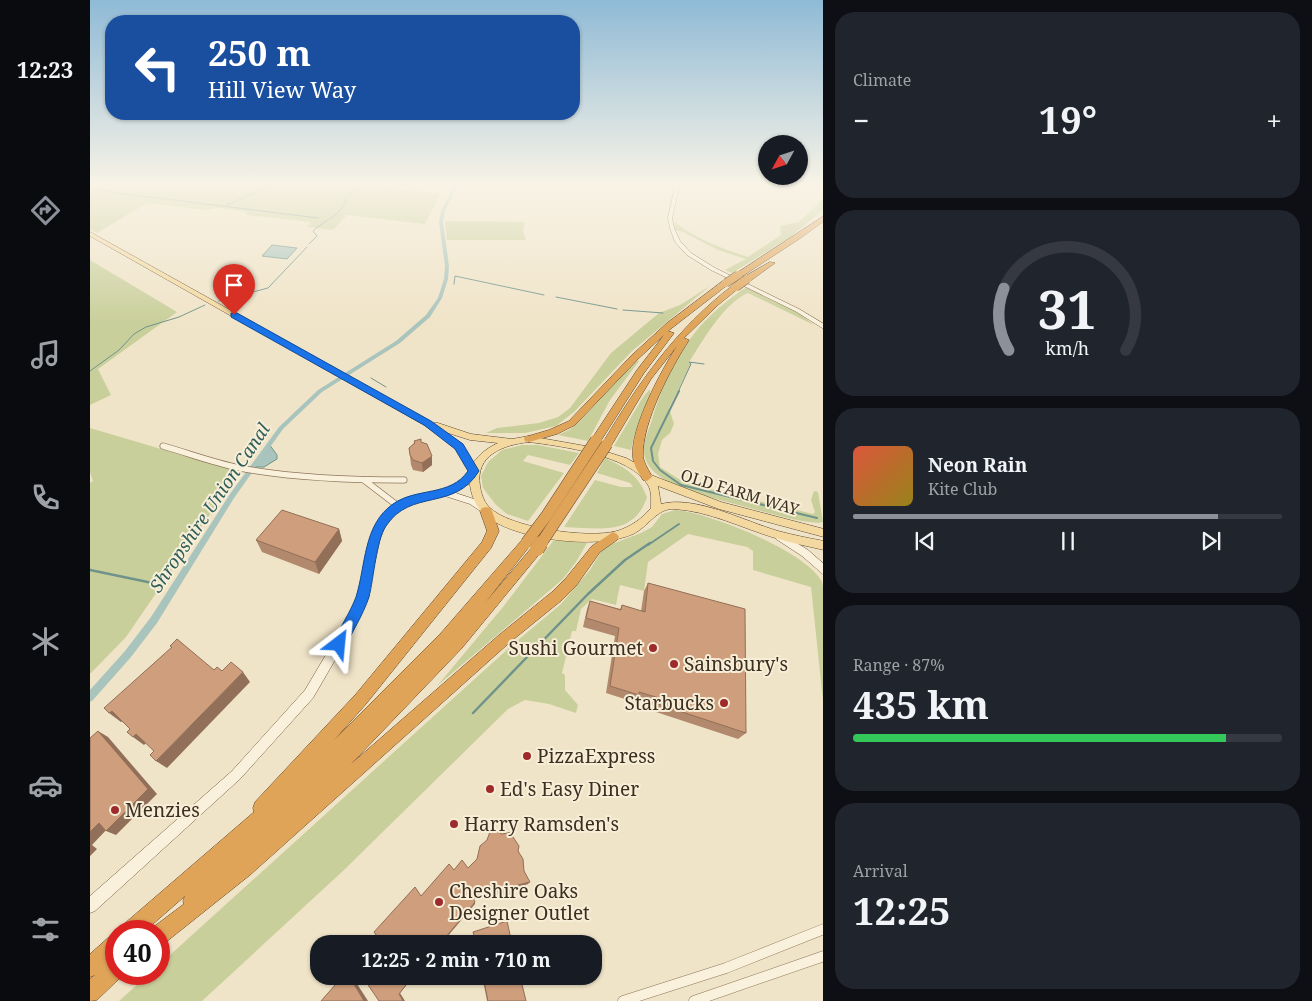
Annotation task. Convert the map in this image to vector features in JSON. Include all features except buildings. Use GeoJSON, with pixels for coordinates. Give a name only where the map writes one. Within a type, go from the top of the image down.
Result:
{"type":"FeatureCollection","features":[{"type":"Feature","properties":{"kind":"highway"},"geometry":{"type":"LineString","coordinates":[[529,439],[553,432],[572,423],[675,320],[726,283],[808,230]]}},
{"type":"Feature","properties":{"kind":"highway"},"geometry":{"type":"LineString","coordinates":[[170,920],[306,798],[401,705],[471,630],[663,355],[687,328],[736,287],[820,230]]}},
{"type":"Feature","properties":{"kind":"highway"},"geometry":{"type":"LineString","coordinates":[[601,442],[626,390],[654,351],[704,299]]}},
{"type":"Feature","properties":{"kind":"highway"},"geometry":{"type":"LineString","coordinates":[[648,477],[638,457],[639,442],[659,385],[673,357],[709,309]]}},
{"type":"Feature","properties":{"kind":"highway"},"geometry":{"type":"LineString","coordinates":[[215,856],[362,699],[461,578],[487,544],[493,531],[486,510]]}},
{"type":"Feature","properties":{"kind":"highway"},"geometry":{"type":"LineString","coordinates":[[170,926],[244,868],[504,639],[557,596],[596,548],[613,537]]}},
{"type":"Feature","properties":{"kind":"highway"},"geometry":{"type":"LineString","coordinates":[[142,920],[299,783],[390,696],[500,576],[531,546]]}},
{"type":"Feature","properties":{"kind":"highway"},"geometry":{"type":"LineString","coordinates":[[90,967],[105,954]]}},
{"type":"Feature","properties":{"kind":"highway"},"geometry":{"type":"LineString","coordinates":[[90,993],[105,979]]}},
{"type":"Feature","properties":{"kind":"main road"},"geometry":{"type":"LineString","coordinates":[[90,234],[427,423],[459,446],[473,472],[476,494],[486,510],[510,525],[542,532],[584,537],[613,537],[642,524],[656,509],[657,497],[648,477]]}},
{"type":"Feature","properties":{"kind":"main road"},"geometry":{"type":"LineString","coordinates":[[427,423],[470,437],[512,441]]}},
{"type":"Feature","properties":{"kind":"main road","name":"OLD FARM WAY"},"geometry":{"type":"LineString","coordinates":[[512,441],[529,439],[582,448],[606,455],[635,467],[648,477],[719,505],[823,533]]}},
{"type":"Feature","properties":{"kind":"main road"},"geometry":{"type":"LineString","coordinates":[[473,472],[484,457],[493,449],[512,441]]}},
{"type":"Feature","properties":{"kind":"main road","name":"OLD FARM WAY"},"geometry":{"type":"LineString","coordinates":[[656,509],[671,505],[695,507],[778,535],[823,546]]}},
{"type":"Feature","properties":{"kind":"street"},"geometry":{"type":"LineString","coordinates":[[673,230],[678,242],[689,254],[713,269],[796,310],[823,327]]}},
{"type":"Feature","properties":{"kind":"street"},"geometry":{"type":"LineString","coordinates":[[163,446],[238,468],[262,472],[364,480],[404,480]]}},
{"type":"Feature","properties":{"kind":"street"},"geometry":{"type":"LineString","coordinates":[[90,906],[236,775],[309,694],[356,612],[362,598],[375,540],[381,524],[398,506],[424,496],[445,493],[466,482],[473,472]]}},
{"type":"Feature","properties":{"kind":"street"},"geometry":{"type":"LineString","coordinates":[[364,480],[398,506]]}},
{"type":"Feature","properties":{"kind":"street"},"geometry":{"type":"LineString","coordinates":[[445,493],[473,502],[486,510]]}},
{"type":"Feature","properties":{"kind":"street"},"geometry":{"type":"LineString","coordinates":[[778,535],[805,553],[823,572]]}},
{"type":"Feature","properties":{"kind":"street"},"geometry":{"type":"LineString","coordinates":[[623,1001],[726,968],[823,929]]}},
{"type":"Feature","properties":{"kind":"street"},"geometry":{"type":"LineString","coordinates":[[694,1001],[823,956]]}},
{"type":"Feature","properties":{"kind":"green space"},"geometry":{"type":"Polygon","coordinates":[[[91,230],[102,230],[97,233],[91,230]]]}},
{"type":"Feature","properties":{"kind":"green space"},"geometry":{"type":"Polygon","coordinates":[[[446,230],[523,230],[526,240],[447,240],[446,230]]]}},
{"type":"Feature","properties":{"kind":"green space"},"geometry":{"type":"Polygon","coordinates":[[[674,230],[686,230],[719,247],[748,257],[781,235],[780,230],[799,230],[789,238],[732,273],[725,270],[746,259],[718,250],[683,232],[674,230]]]}},
{"type":"Feature","properties":{"kind":"green space"},"geometry":{"type":"Polygon","coordinates":[[[90,260],[177,312],[98,369],[111,395],[90,405],[90,260]]]}},
{"type":"Feature","properties":{"kind":"green space"},"geometry":{"type":"Polygon","coordinates":[[[710,286],[632,351],[574,412],[556,426],[525,433],[486,433],[497,428],[539,423],[558,417],[570,408],[611,353],[659,313],[680,305],[710,286]]]}},
{"type":"Feature","properties":{"kind":"green space"},"geometry":{"type":"Polygon","coordinates":[[[747,287],[800,314],[814,325],[748,293],[730,305],[715,323],[689,362],[691,364],[669,408],[674,424],[670,433],[662,440],[658,454],[660,467],[685,483],[813,514],[815,512],[811,500],[814,491],[818,492],[823,522],[816,523],[785,518],[693,492],[667,481],[657,474],[649,466],[644,455],[644,444],[663,388],[688,341],[712,314],[747,287]]]}},
{"type":"Feature","properties":{"kind":"green space"},"geometry":{"type":"Polygon","coordinates":[[[636,360],[639,361],[610,400],[588,441],[558,435],[578,423],[636,360]]]}},
{"type":"Feature","properties":{"kind":"green space"},"geometry":{"type":"Polygon","coordinates":[[[650,389],[650,396],[631,450],[614,446],[643,397],[650,389]]]}},
{"type":"Feature","properties":{"kind":"green space"},"geometry":{"type":"Polygon","coordinates":[[[90,428],[239,472],[126,637],[90,674],[90,483],[93,481],[90,472],[90,428]]]}},
{"type":"Feature","properties":{"kind":"green space"},"geometry":{"type":"Polygon","coordinates":[[[522,445],[538,445],[579,453],[570,465],[528,455],[523,461],[564,473],[528,521],[507,514],[496,505],[483,488],[481,476],[488,462],[502,450],[522,445]]]}},
{"type":"Feature","properties":{"kind":"green space"},"geometry":{"type":"Polygon","coordinates":[[[605,458],[625,469],[640,483],[647,497],[641,510],[633,519],[613,527],[564,527],[595,480],[621,487],[633,487],[630,483],[597,473],[605,458]]]}},
{"type":"Feature","properties":{"kind":"green space"},"geometry":{"type":"Polygon","coordinates":[[[675,510],[690,512],[732,526],[778,547],[798,558],[813,570],[822,582],[823,588],[823,701],[811,587],[753,570],[753,551],[747,547],[688,534],[648,562],[644,591],[620,585],[616,605],[592,599],[581,609],[576,631],[572,631],[562,673],[565,675],[565,690],[578,705],[576,713],[549,704],[525,700],[508,709],[344,870],[202,1001],[119,1001],[137,985],[170,985],[170,955],[511,646],[561,604],[590,570],[604,547],[652,527],[662,514],[675,510]]]}},
{"type":"Feature","properties":{"kind":"green space"},"geometry":{"type":"Polygon","coordinates":[[[554,540],[587,543],[563,579],[437,686],[503,607],[554,540]]]}},
{"type":"Feature","properties":{"kind":"water"},"geometry":{"type":"Polygon","coordinates":[[[272,245],[297,248],[287,259],[262,256],[272,245]]]}},
{"type":"Feature","properties":{"kind":"water"},"geometry":{"type":"Polygon","coordinates":[[[269,444],[277,455],[277,459],[264,467],[255,467],[269,444]]]}},
{"type":"Feature","properties":{"kind":"waterway"},"geometry":{"type":"LineString","coordinates":[[309,244],[317,236],[313,231],[315,230]]}},
{"type":"Feature","properties":{"kind":"waterway","name":"Shropshire Union Canal"},"geometry":{"type":"LineString","coordinates":[[90,697],[128,654],[154,620],[232,496],[281,428],[320,391],[398,342],[428,316],[440,298],[446,279],[447,266],[442,230]]}},
{"type":"Feature","properties":{"kind":"waterway"},"geometry":{"type":"LineString","coordinates":[[219,301],[268,288],[307,247]]}},
{"type":"Feature","properties":{"kind":"waterway"},"geometry":{"type":"LineString","coordinates":[[454,284],[455,276],[544,295]]}},
{"type":"Feature","properties":{"kind":"waterway"},"geometry":{"type":"LineString","coordinates":[[556,297],[617,309]]}},
{"type":"Feature","properties":{"kind":"waterway"},"geometry":{"type":"LineString","coordinates":[[90,371],[119,350],[134,334],[146,327],[179,317],[205,305]]}},
{"type":"Feature","properties":{"kind":"waterway"},"geometry":{"type":"LineString","coordinates":[[623,310],[663,313]]}},
{"type":"Feature","properties":{"kind":"waterway"},"geometry":{"type":"LineString","coordinates":[[678,392],[691,364],[689,362],[704,364]]}},
{"type":"Feature","properties":{"kind":"waterway"},"geometry":{"type":"LineString","coordinates":[[371,378],[386,387]]}},
{"type":"Feature","properties":{"kind":"waterway"},"geometry":{"type":"LineString","coordinates":[[679,391],[651,448],[653,461],[660,470],[681,485],[817,518]]}},
{"type":"Feature","properties":{"kind":"waterway"},"geometry":{"type":"LineString","coordinates":[[648,545],[679,524]]}},
{"type":"Feature","properties":{"kind":"waterway"},"geometry":{"type":"LineString","coordinates":[[473,713],[588,594],[625,560],[650,543]]}},
{"type":"Feature","properties":{"kind":"waterway"},"geometry":{"type":"LineString","coordinates":[[90,570],[162,585]]}},
{"type":"Feature","properties":{"kind":"place","name":"Sushi Gourmet"},"geometry":{"type":"Point","coordinates":[653,648]}},
{"type":"Feature","properties":{"kind":"place","name":"Sainsbury's"},"geometry":{"type":"Point","coordinates":[674,664]}},
{"type":"Feature","properties":{"kind":"place","name":"Starbucks"},"geometry":{"type":"Point","coordinates":[724,703]}},
{"type":"Feature","properties":{"kind":"place","name":"PizzaExpress"},"geometry":{"type":"Point","coordinates":[527,756]}},
{"type":"Feature","properties":{"kind":"place","name":"Ed's Easy Diner"},"geometry":{"type":"Point","coordinates":[490,789]}},
{"type":"Feature","properties":{"kind":"place","name":"Menzies"},"geometry":{"type":"Point","coordinates":[115,810]}},
{"type":"Feature","properties":{"kind":"place","name":"Harry Ramsden's"},"geometry":{"type":"Point","coordinates":[454,824]}},
{"type":"Feature","properties":{"kind":"place","name":"Cheshire Oaks Designer Outlet"},"geometry":{"type":"Point","coordinates":[439,902]}},
{"type":"Feature","properties":{"kind":"route"},"geometry":{"type":"LineString","coordinates":[[234,315],[427,423],[459,446],[473,471],[466,482],[458,487],[445,493],[413,499],[398,506],[381,524],[375,540],[362,598],[339,644]]}}]}
